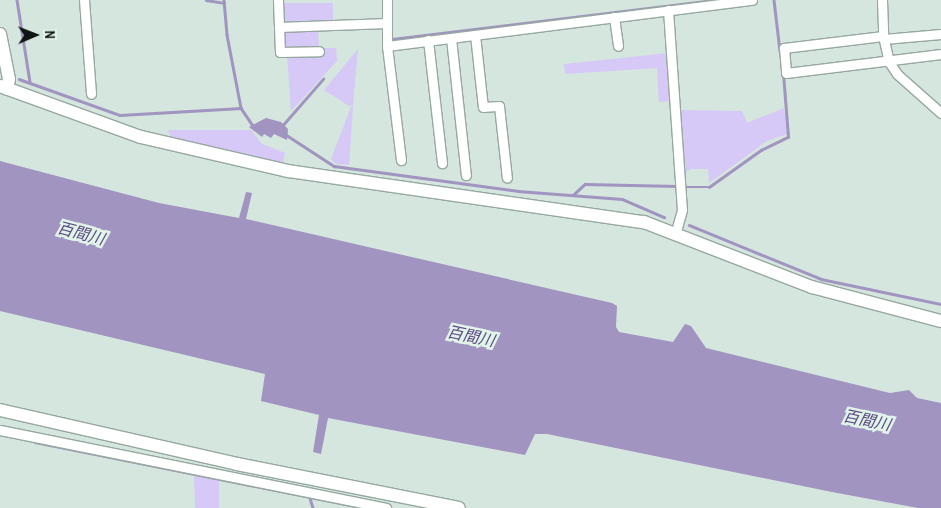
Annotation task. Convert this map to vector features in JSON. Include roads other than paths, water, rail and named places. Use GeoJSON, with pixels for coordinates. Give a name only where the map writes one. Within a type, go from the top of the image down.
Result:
{"type":"FeatureCollection","features":[{"type":"Feature","properties":{"kind":"street"},"geometry":{"type":"LineString","coordinates":[[84,0],[91,94]]}},
{"type":"Feature","properties":{"kind":"street"},"geometry":{"type":"LineString","coordinates":[[278,0],[280,52],[319,51]]}},
{"type":"Feature","properties":{"kind":"street"},"geometry":{"type":"LineString","coordinates":[[387,0],[384,23],[401,160]]}},
{"type":"Feature","properties":{"kind":"street"},"geometry":{"type":"LineString","coordinates":[[387,46],[668,10],[704,3],[752,0]]}},
{"type":"Feature","properties":{"kind":"street"},"geometry":{"type":"LineString","coordinates":[[882,0],[883,37],[889,62],[897,74],[941,113]]}},
{"type":"Feature","properties":{"kind":"street"},"geometry":{"type":"LineString","coordinates":[[668,10],[682,210],[676,231]]}},
{"type":"Feature","properties":{"kind":"street"},"geometry":{"type":"LineString","coordinates":[[614,17],[618,46]]}},
{"type":"Feature","properties":{"kind":"street"},"geometry":{"type":"LineString","coordinates":[[279,27],[384,23]]}},
{"type":"Feature","properties":{"kind":"street"},"geometry":{"type":"LineString","coordinates":[[0,34],[4,81],[141,137],[279,169],[481,200],[602,214],[676,231],[812,287],[941,321]]}},
{"type":"Feature","properties":{"kind":"street"},"geometry":{"type":"LineString","coordinates":[[941,34],[883,37],[784,48],[786,74],[941,54]]}},
{"type":"Feature","properties":{"kind":"street"},"geometry":{"type":"LineString","coordinates":[[475,35],[483,107],[499,106],[507,178]]}},
{"type":"Feature","properties":{"kind":"street"},"geometry":{"type":"LineString","coordinates":[[451,38],[466,175]]}},
{"type":"Feature","properties":{"kind":"street"},"geometry":{"type":"LineString","coordinates":[[428,40],[442,164]]}},
{"type":"Feature","properties":{"kind":"street"},"geometry":{"type":"LineString","coordinates":[[0,410],[238,464],[459,508]]}},
{"type":"Feature","properties":{"kind":"street"},"geometry":{"type":"LineString","coordinates":[[0,430],[386,508]]}},
{"type":"Feature","properties":{"kind":"water"},"geometry":{"type":"Polygon","coordinates":[[[266,118],[281,122],[288,129],[287,140],[274,134],[271,138],[264,134],[262,137],[249,127],[266,118]]]}},
{"type":"Feature","properties":{"kind":"water","name":"百間川"},"geometry":{"type":"Polygon","coordinates":[[[0,161],[159,203],[239,218],[246,192],[252,193],[246,219],[612,303],[617,306],[616,327],[619,332],[673,342],[685,324],[691,326],[706,348],[890,393],[909,390],[917,398],[941,403],[941,508],[918,508],[832,492],[547,434],[535,434],[525,455],[328,418],[321,454],[313,452],[319,415],[261,401],[265,374],[0,311],[0,161]]]}},
{"type":"Feature","properties":{"kind":"waterway"},"geometry":{"type":"LineString","coordinates":[[17,0],[30,82]]}},
{"type":"Feature","properties":{"kind":"waterway"},"geometry":{"type":"LineString","coordinates":[[206,0],[224,3]]}},
{"type":"Feature","properties":{"kind":"waterway"},"geometry":{"type":"LineString","coordinates":[[224,0],[227,35],[241,108],[254,127]]}},
{"type":"Feature","properties":{"kind":"waterway"},"geometry":{"type":"LineString","coordinates":[[392,39],[713,0]]}},
{"type":"Feature","properties":{"kind":"waterway"},"geometry":{"type":"LineString","coordinates":[[774,0],[780,51]]}},
{"type":"Feature","properties":{"kind":"waterway"},"geometry":{"type":"LineString","coordinates":[[682,187],[709,187],[761,150],[788,137],[783,74]]}},
{"type":"Feature","properties":{"kind":"waterway"},"geometry":{"type":"LineString","coordinates":[[19,79],[120,115],[241,108]]}},
{"type":"Feature","properties":{"kind":"waterway"},"geometry":{"type":"LineString","coordinates":[[281,127],[323,79]]}},
{"type":"Feature","properties":{"kind":"waterway"},"geometry":{"type":"LineString","coordinates":[[285,134],[334,166],[518,191],[622,199],[664,217]]}},
{"type":"Feature","properties":{"kind":"waterway"},"geometry":{"type":"LineString","coordinates":[[573,195],[585,184],[677,186]]}},
{"type":"Feature","properties":{"kind":"waterway"},"geometry":{"type":"LineString","coordinates":[[689,225],[821,279],[941,304]]}},
{"type":"Feature","properties":{"kind":"waterway"},"geometry":{"type":"LineString","coordinates":[[35,442],[356,506]]}},
{"type":"Feature","properties":{"kind":"waterway"},"geometry":{"type":"LineString","coordinates":[[310,498],[313,508]]}}]}
